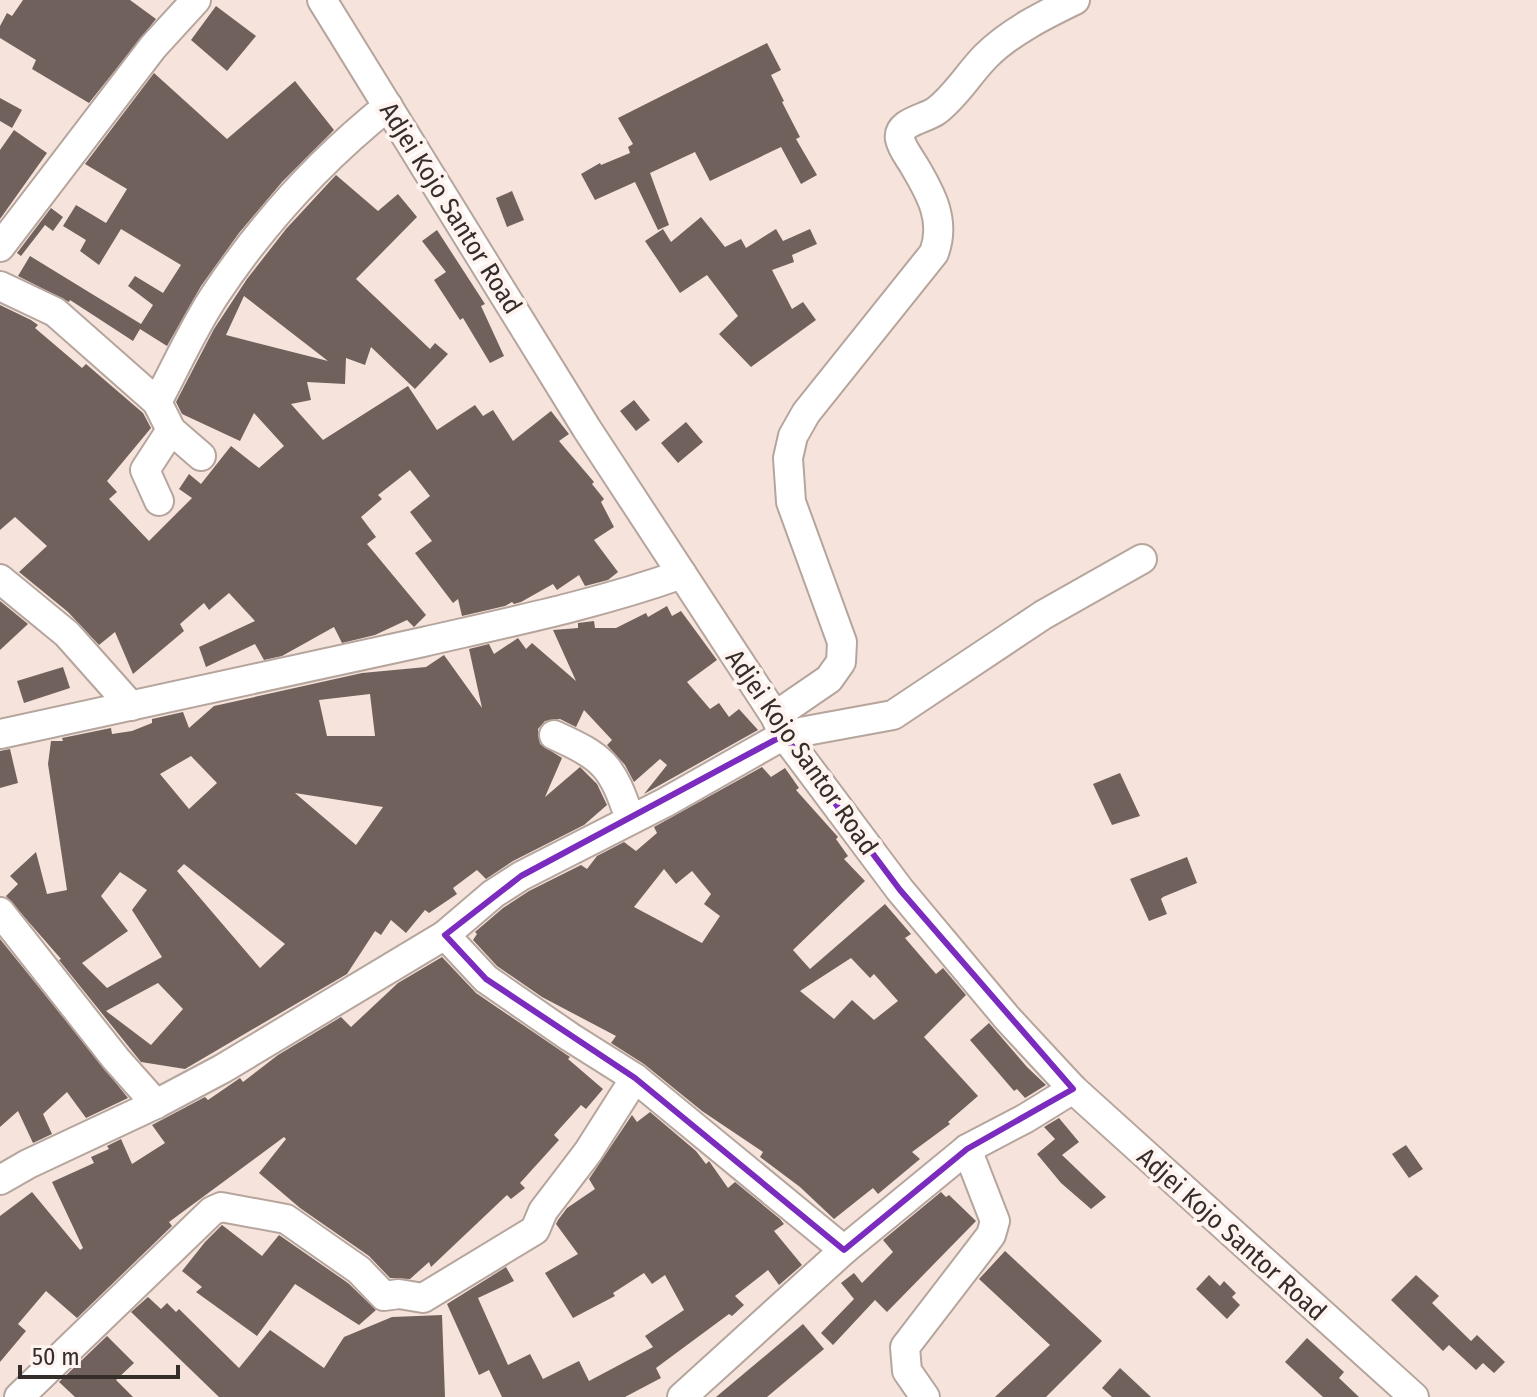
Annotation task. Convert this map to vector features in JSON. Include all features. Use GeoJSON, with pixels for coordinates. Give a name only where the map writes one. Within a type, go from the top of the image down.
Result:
{"type":"FeatureCollection","features":[{"type":"Feature","properties":{"kind":"street"},"geometry":{"type":"LineString","coordinates":[[0,247],[153,47],[196,0]]}},
{"type":"Feature","properties":{"kind":"street","name":"Adjei Kojo Santor Road"},"geometry":{"type":"LineString","coordinates":[[322,0],[587,429],[840,813],[987,995],[1073,1089],[1414,1397]]}},
{"type":"Feature","properties":{"kind":"street"},"geometry":{"type":"LineString","coordinates":[[0,1180],[222,1069],[445,935],[493,894],[521,876],[666,802],[780,726],[829,679],[841,662],[842,642],[791,502],[788,458],[793,436],[806,413],[934,253],[938,241],[938,219],[930,193],[900,141],[900,133],[904,127],[935,112],[986,56],[1010,36],[1075,0]]}},
{"type":"Feature","properties":{"kind":"street"},"geometry":{"type":"LineString","coordinates":[[157,402],[213,298],[255,239],[329,157],[388,106]]}},
{"type":"Feature","properties":{"kind":"street"},"geometry":{"type":"LineString","coordinates":[[0,286],[55,312],[157,402],[171,430],[201,456]]}},
{"type":"Feature","properties":{"kind":"street"},"geometry":{"type":"LineString","coordinates":[[159,501],[145,470],[171,430]]}},
{"type":"Feature","properties":{"kind":"street"},"geometry":{"type":"LineString","coordinates":[[780,726],[893,715],[1043,615],[1142,559]]}},
{"type":"Feature","properties":{"kind":"street"},"geometry":{"type":"LineString","coordinates":[[0,734],[559,610],[682,574]]}},
{"type":"Feature","properties":{"kind":"street"},"geometry":{"type":"LineString","coordinates":[[0,579],[67,634],[131,706]]}},
{"type":"Feature","properties":{"kind":"street"},"geometry":{"type":"LineString","coordinates":[[554,735],[584,749],[610,769],[630,819]]}},
{"type":"Feature","properties":{"kind":"street"},"geometry":{"type":"LineString","coordinates":[[0,912],[116,1059],[156,1104]]}},
{"type":"Feature","properties":{"kind":"street"},"geometry":{"type":"LineString","coordinates":[[445,935],[486,979],[635,1078],[844,1250]]}},
{"type":"Feature","properties":{"kind":"street"},"geometry":{"type":"LineString","coordinates":[[27,1394],[212,1211],[221,1207],[286,1219],[359,1270],[384,1296],[399,1294],[423,1298],[535,1230],[543,1211],[588,1152],[635,1078]]}},
{"type":"Feature","properties":{"kind":"street"},"geometry":{"type":"LineString","coordinates":[[682,1397],[844,1250],[967,1149],[1073,1089]]}},
{"type":"Feature","properties":{"kind":"street"},"geometry":{"type":"LineString","coordinates":[[925,1397],[907,1371],[905,1347],[991,1235],[995,1221],[967,1149]]}},
{"type":"Feature","properties":{"kind":"highlighted area"},"geometry":{"type":"Polygon","coordinates":[[[784,735],[900,890],[1073,1089],[967,1149],[844,1250],[635,1078],[486,979],[445,935],[521,876],[784,735]]]}},
{"type":"Feature","properties":{"kind":"building"},"geometry":{"type":"Polygon","coordinates":[[[23,0],[130,0],[156,19],[89,103],[32,69],[36,60],[0,38],[0,26],[7,13],[12,16],[23,0]]]}},
{"type":"Feature","properties":{"kind":"building"},"geometry":{"type":"Polygon","coordinates":[[[216,6],[256,36],[227,71],[191,40],[216,6]]]}},
{"type":"Feature","properties":{"kind":"building"},"geometry":{"type":"Polygon","coordinates":[[[767,43],[781,70],[771,75],[800,137],[796,139],[817,175],[801,184],[781,147],[710,181],[695,152],[650,173],[669,225],[658,230],[635,182],[595,200],[581,174],[600,163],[630,153],[628,147],[633,144],[618,118],[767,43]]]}},
{"type":"Feature","properties":{"kind":"building"},"geometry":{"type":"Polygon","coordinates":[[[154,73],[227,139],[295,81],[334,130],[282,182],[239,233],[201,286],[167,346],[140,329],[133,341],[70,300],[18,276],[30,256],[141,324],[153,305],[128,286],[135,276],[163,293],[181,265],[121,229],[99,265],[80,251],[86,240],[63,226],[76,205],[106,223],[127,189],[85,164],[154,73]]]}},
{"type":"Feature","properties":{"kind":"building"},"geometry":{"type":"Polygon","coordinates":[[[0,98],[22,110],[12,128],[0,121],[0,98]]]}},
{"type":"Feature","properties":{"kind":"building"},"geometry":{"type":"Polygon","coordinates":[[[14,130],[47,153],[0,219],[0,150],[14,130]]]}},
{"type":"Feature","properties":{"kind":"building"},"geometry":{"type":"Polygon","coordinates":[[[336,175],[378,211],[398,194],[417,217],[356,279],[430,349],[435,343],[448,354],[415,389],[371,347],[365,365],[346,358],[345,384],[307,382],[311,400],[291,404],[323,440],[408,386],[437,430],[475,405],[483,416],[493,410],[513,441],[551,411],[569,434],[559,441],[594,482],[592,484],[604,499],[601,502],[614,527],[594,540],[618,572],[608,580],[585,586],[579,575],[557,590],[553,584],[521,602],[462,616],[458,599],[453,603],[415,553],[432,541],[410,512],[430,496],[410,470],[378,495],[382,499],[361,517],[376,537],[367,544],[426,615],[414,627],[407,620],[375,635],[342,643],[334,627],[282,656],[264,660],[255,644],[206,667],[199,647],[255,621],[229,593],[209,610],[204,603],[180,624],[184,631],[133,674],[115,632],[99,645],[68,612],[19,572],[47,546],[15,517],[0,530],[0,305],[38,325],[35,328],[82,368],[86,364],[143,413],[151,428],[107,481],[117,492],[109,499],[149,541],[192,498],[179,489],[189,474],[201,484],[231,446],[259,468],[284,446],[254,413],[240,441],[182,414],[176,402],[214,329],[247,279],[286,229],[336,175]],[[244,296],[226,335],[328,361],[244,296]]]}},
{"type":"Feature","properties":{"kind":"building"},"geometry":{"type":"Polygon","coordinates":[[[512,191],[524,220],[507,227],[496,198],[512,191]]]}},
{"type":"Feature","properties":{"kind":"building"},"geometry":{"type":"Polygon","coordinates":[[[51,208],[63,217],[53,231],[45,225],[21,256],[17,253],[51,208]]]}},
{"type":"Feature","properties":{"kind":"building"},"geometry":{"type":"Polygon","coordinates":[[[701,217],[725,247],[741,239],[746,248],[776,229],[783,241],[810,229],[817,244],[792,255],[794,262],[772,270],[792,309],[803,302],[816,320],[751,367],[719,334],[738,316],[707,275],[680,293],[645,241],[663,229],[671,242],[701,217]]]}},
{"type":"Feature","properties":{"kind":"building"},"geometry":{"type":"Polygon","coordinates":[[[437,230],[485,304],[481,306],[504,356],[490,363],[463,318],[460,320],[434,280],[446,272],[422,241],[437,230]]]}},
{"type":"Feature","properties":{"kind":"building"},"geometry":{"type":"Polygon","coordinates":[[[634,400],[650,420],[636,431],[620,411],[634,400]]]}},
{"type":"Feature","properties":{"kind":"building"},"geometry":{"type":"Polygon","coordinates":[[[686,422],[703,442],[678,463],[661,443],[686,422]]]}},
{"type":"Feature","properties":{"kind":"building"},"geometry":{"type":"Polygon","coordinates":[[[0,601],[28,624],[0,650],[0,601]]]}},
{"type":"Feature","properties":{"kind":"building"},"geometry":{"type":"Polygon","coordinates":[[[667,606],[672,616],[681,611],[717,660],[687,682],[710,709],[719,703],[729,717],[739,709],[758,730],[644,794],[667,765],[660,759],[634,782],[625,765],[607,745],[612,740],[584,710],[576,727],[560,719],[545,721],[538,729],[540,744],[562,758],[545,797],[580,767],[597,784],[607,805],[584,825],[513,861],[486,879],[477,870],[453,888],[457,894],[429,913],[425,910],[406,933],[391,920],[381,935],[375,931],[347,974],[185,1069],[141,1062],[61,959],[6,896],[18,884],[10,876],[36,852],[47,894],[67,890],[48,764],[51,741],[63,741],[62,738],[111,728],[112,734],[132,731],[152,723],[152,719],[183,712],[189,728],[214,706],[362,673],[426,667],[444,655],[482,708],[469,649],[489,644],[494,654],[518,638],[526,649],[532,643],[576,681],[553,630],[578,628],[578,623],[594,621],[595,628],[616,628],[646,613],[648,617],[667,606]],[[370,694],[319,700],[327,736],[375,736],[370,694]],[[191,756],[160,774],[189,809],[217,783],[191,756]],[[295,793],[356,845],[383,807],[295,793]],[[184,864],[177,871],[260,968],[285,944],[184,864]],[[120,872],[101,896],[128,931],[82,963],[107,988],[162,957],[132,910],[147,890],[120,872]],[[158,983],[106,1011],[151,1045],[183,1009],[158,983]]]}},
{"type":"Feature","properties":{"kind":"building"},"geometry":{"type":"Polygon","coordinates":[[[63,667],[70,688],[24,703],[17,681],[63,667]]]}},
{"type":"Feature","properties":{"kind":"building"},"geometry":{"type":"Polygon","coordinates":[[[10,749],[18,783],[0,788],[0,751],[10,749]]]}},
{"type":"Feature","properties":{"kind":"building"},"geometry":{"type":"Polygon","coordinates":[[[762,767],[771,777],[785,768],[799,788],[796,790],[838,837],[836,839],[848,856],[844,859],[865,881],[793,950],[810,969],[885,904],[911,934],[905,938],[936,974],[943,968],[966,995],[924,1037],[978,1096],[948,1122],[950,1124],[912,1152],[920,1159],[878,1194],[873,1188],[834,1219],[800,1187],[760,1157],[763,1152],[611,1043],[616,1036],[542,997],[497,966],[473,940],[477,934],[475,932],[529,891],[581,865],[587,869],[597,856],[624,842],[636,851],[657,833],[654,827],[762,767]],[[664,869],[634,907],[702,943],[720,916],[704,904],[711,894],[692,871],[676,884],[664,869]],[[851,958],[800,991],[834,1019],[852,1000],[874,1020],[898,1001],[874,974],[870,978],[851,958]]]}},
{"type":"Feature","properties":{"kind":"building"},"geometry":{"type":"Polygon","coordinates":[[[1120,773],[1140,816],[1112,825],[1093,784],[1120,773]]]}},
{"type":"Feature","properties":{"kind":"building"},"geometry":{"type":"Polygon","coordinates":[[[1187,857],[1197,883],[1163,897],[1161,899],[1167,914],[1149,921],[1130,879],[1187,857]]]}},
{"type":"Feature","properties":{"kind":"building"},"geometry":{"type":"Polygon","coordinates":[[[0,939],[128,1098],[86,1118],[67,1092],[43,1114],[52,1134],[33,1143],[18,1111],[0,1127],[0,939]]]}},
{"type":"Feature","properties":{"kind":"building"},"geometry":{"type":"Polygon","coordinates":[[[442,957],[476,993],[570,1057],[568,1059],[603,1089],[586,1109],[581,1105],[554,1135],[559,1140],[520,1183],[525,1188],[511,1199],[507,1195],[431,1267],[429,1262],[410,1279],[390,1278],[369,1256],[300,1208],[259,1173],[286,1139],[284,1137],[169,1222],[172,1226],[77,1318],[46,1291],[18,1324],[26,1331],[0,1362],[0,1216],[32,1192],[80,1250],[83,1248],[52,1182],[94,1163],[91,1157],[109,1149],[107,1146],[121,1139],[132,1164],[165,1143],[152,1125],[205,1097],[208,1100],[240,1078],[243,1082],[278,1055],[341,1017],[351,1027],[398,983],[442,957]]]}},
{"type":"Feature","properties":{"kind":"building"},"geometry":{"type":"Polygon","coordinates":[[[989,1023],[1046,1085],[1025,1098],[1017,1089],[1014,1091],[970,1040],[989,1023]]]}},
{"type":"Feature","properties":{"kind":"building"},"geometry":{"type":"Polygon","coordinates":[[[650,1112],[696,1151],[706,1164],[709,1161],[728,1188],[735,1182],[780,1219],[784,1224],[774,1231],[802,1265],[779,1285],[768,1270],[735,1296],[744,1305],[732,1316],[729,1314],[656,1368],[661,1378],[625,1397],[502,1397],[489,1370],[479,1375],[447,1304],[506,1267],[514,1281],[478,1298],[508,1365],[530,1354],[543,1379],[579,1361],[589,1381],[653,1347],[645,1336],[684,1310],[665,1275],[652,1284],[644,1273],[613,1293],[615,1296],[573,1318],[545,1273],[578,1254],[556,1224],[558,1220],[567,1208],[595,1189],[589,1179],[632,1115],[637,1122],[650,1112]]]}},
{"type":"Feature","properties":{"kind":"building"},"geometry":{"type":"Polygon","coordinates":[[[1059,1118],[1079,1142],[1062,1155],[1106,1197],[1091,1209],[1061,1183],[1037,1154],[1055,1139],[1044,1127],[1059,1118]]]}},
{"type":"Feature","properties":{"kind":"building"},"geometry":{"type":"Polygon","coordinates":[[[1406,1145],[1423,1169],[1409,1178],[1392,1154],[1406,1145]]]}},
{"type":"Feature","properties":{"kind":"building"},"geometry":{"type":"Polygon","coordinates":[[[941,1192],[946,1197],[949,1195],[976,1221],[887,1312],[875,1300],[833,1345],[821,1333],[854,1299],[841,1283],[854,1273],[862,1283],[893,1252],[883,1240],[941,1192]]]}},
{"type":"Feature","properties":{"kind":"building"},"geometry":{"type":"Polygon","coordinates":[[[222,1225],[262,1256],[279,1235],[348,1283],[376,1310],[359,1325],[295,1284],[257,1336],[196,1292],[202,1287],[182,1271],[222,1225]]]}},
{"type":"Feature","properties":{"kind":"building"},"geometry":{"type":"Polygon","coordinates":[[[1005,1251],[1102,1341],[1046,1397],[995,1397],[1050,1345],[979,1279],[1005,1251]]]}},
{"type":"Feature","properties":{"kind":"building"},"geometry":{"type":"Polygon","coordinates":[[[1209,1275],[1220,1286],[1224,1281],[1236,1293],[1232,1297],[1240,1305],[1227,1319],[1196,1289],[1209,1275]]]}},
{"type":"Feature","properties":{"kind":"building"},"geometry":{"type":"Polygon","coordinates":[[[1416,1275],[1439,1296],[1432,1303],[1471,1341],[1477,1335],[1505,1362],[1494,1373],[1483,1363],[1476,1370],[1449,1345],[1443,1351],[1391,1300],[1416,1275]]]}},
{"type":"Feature","properties":{"kind":"building"},"geometry":{"type":"Polygon","coordinates":[[[148,1297],[161,1309],[167,1303],[176,1312],[179,1309],[239,1368],[270,1330],[324,1368],[344,1337],[392,1317],[442,1315],[445,1397],[219,1397],[131,1312],[148,1297]]]}},
{"type":"Feature","properties":{"kind":"building"},"geometry":{"type":"Polygon","coordinates":[[[803,1324],[824,1349],[767,1397],[716,1397],[803,1324]]]}},
{"type":"Feature","properties":{"kind":"building"},"geometry":{"type":"Polygon","coordinates":[[[107,1336],[134,1363],[116,1380],[133,1397],[75,1397],[59,1382],[107,1336]]]}},
{"type":"Feature","properties":{"kind":"building"},"geometry":{"type":"Polygon","coordinates":[[[1307,1338],[1344,1372],[1339,1378],[1359,1397],[1323,1397],[1285,1362],[1307,1338]]]}},
{"type":"Feature","properties":{"kind":"building"},"geometry":{"type":"Polygon","coordinates":[[[1120,1368],[1151,1397],[1112,1397],[1102,1388],[1120,1368]]]}}]}
